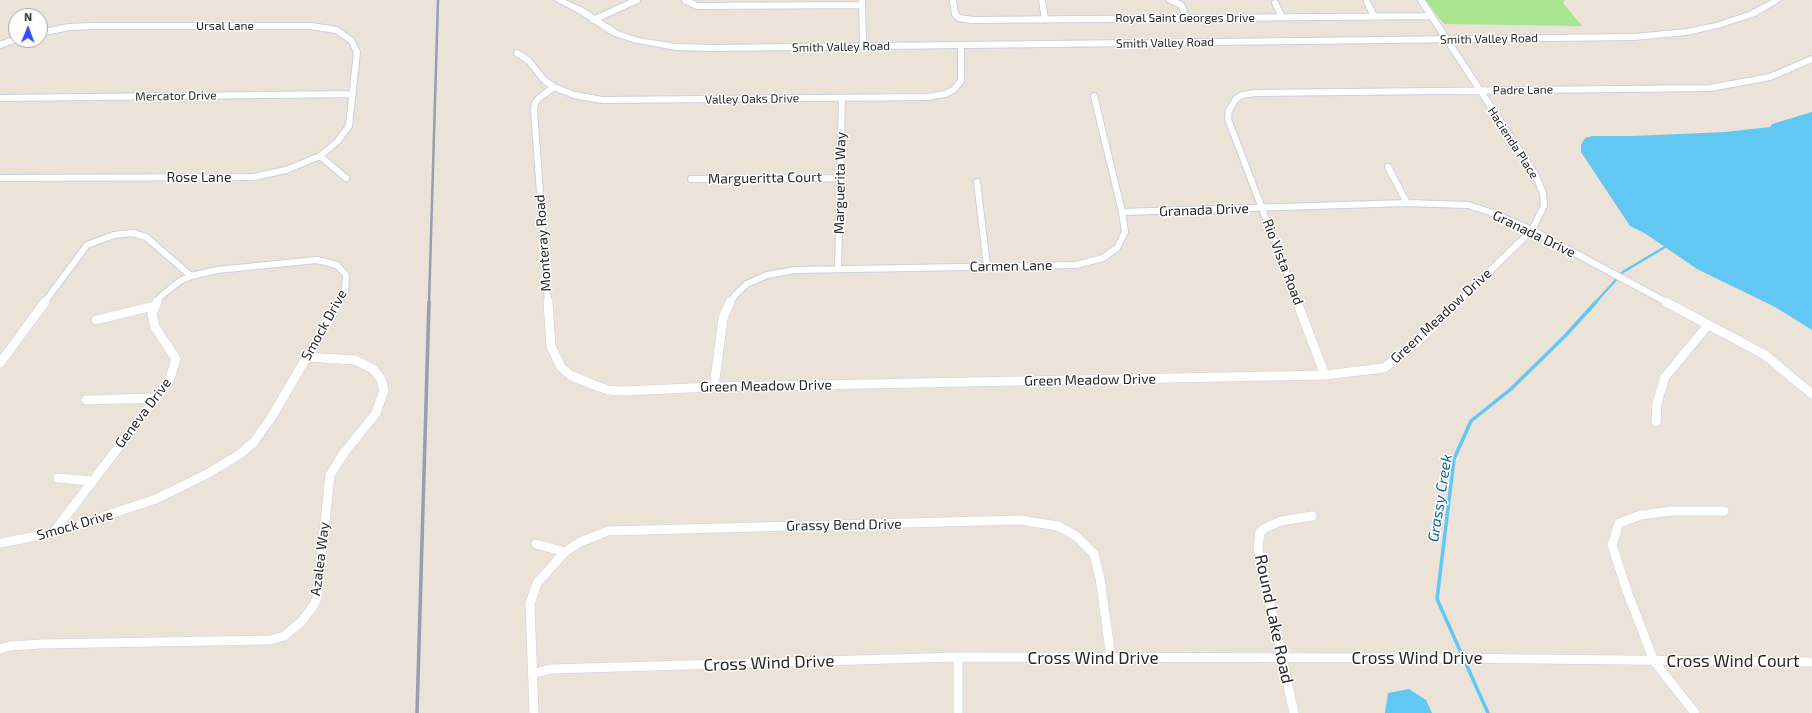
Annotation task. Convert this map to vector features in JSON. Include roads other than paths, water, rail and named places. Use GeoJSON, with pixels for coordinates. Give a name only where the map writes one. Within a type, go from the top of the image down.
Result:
{"type":"FeatureCollection","features":[{"type":"Feature","properties":{"kind":"main road","name":"Smith Valley Road"},"geometry":{"type":"LineString","coordinates":[[558,0],[580,10],[593,20],[625,37],[648,43],[669,46],[713,48],[1613,38],[1670,34],[1702,29],[1736,20],[1777,0]]}},
{"type":"Feature","properties":{"kind":"street"},"geometry":{"type":"LineString","coordinates":[[593,20],[637,0]]}},
{"type":"Feature","properties":{"kind":"street"},"geometry":{"type":"LineString","coordinates":[[684,0],[696,6],[783,3],[862,3],[863,46]]}},
{"type":"Feature","properties":{"kind":"street"},"geometry":{"type":"LineString","coordinates":[[1042,0],[1045,19]]}},
{"type":"Feature","properties":{"kind":"street"},"geometry":{"type":"LineString","coordinates":[[1170,0],[1181,5],[1187,18]]}},
{"type":"Feature","properties":{"kind":"street","name":"Hacienda Place"},"geometry":{"type":"LineString","coordinates":[[1421,0],[1479,90],[1536,174],[1543,193],[1544,206],[1532,230]]}},
{"type":"Feature","properties":{"kind":"street","name":"Royal Saint Georges Drive"},"geometry":{"type":"LineString","coordinates":[[952,1],[955,14],[966,20],[1431,16]]}},
{"type":"Feature","properties":{"kind":"street"},"geometry":{"type":"LineString","coordinates":[[1276,2],[1282,17]]}},
{"type":"Feature","properties":{"kind":"street"},"geometry":{"type":"LineString","coordinates":[[1367,2],[1374,16]]}},
{"type":"Feature","properties":{"kind":"street","name":"Ursal Lane"},"geometry":{"type":"LineString","coordinates":[[48,31],[69,27],[92,26],[326,27],[336,30],[345,36],[357,52],[352,94]]}},
{"type":"Feature","properties":{"kind":"street","name":"Valley Oaks Drive"},"geometry":{"type":"LineString","coordinates":[[517,53],[529,61],[544,80],[554,87],[574,95],[615,100],[927,97],[945,94],[952,90],[961,81],[961,46]]}},
{"type":"Feature","properties":{"kind":"street","name":"Padre Lane"},"geometry":{"type":"LineString","coordinates":[[1232,104],[1242,95],[1255,93],[1696,88],[1725,86],[1770,77],[1786,72],[1812,59]]}},
{"type":"Feature","properties":{"kind":"street","name":"Monteray Road"},"geometry":{"type":"LineString","coordinates":[[554,87],[539,98],[535,103],[534,110],[551,346],[561,367],[570,375],[594,385]]}},
{"type":"Feature","properties":{"kind":"street","name":"Mercator Drive"},"geometry":{"type":"LineString","coordinates":[[0,98],[352,94]]}},
{"type":"Feature","properties":{"kind":"street","name":"Rose Lane"},"geometry":{"type":"LineString","coordinates":[[0,178],[254,177],[286,170],[320,156],[337,142],[349,126],[352,94]]}},
{"type":"Feature","properties":{"kind":"street","name":"Carmen Lane"},"geometry":{"type":"LineString","coordinates":[[714,387],[723,318],[735,295],[747,284],[767,275],[783,272],[838,269],[1076,265],[1103,258],[1117,248],[1125,232],[1122,212],[1094,96]]}},
{"type":"Feature","properties":{"kind":"street","name":"Marguerita Way"},"geometry":{"type":"LineString","coordinates":[[838,269],[842,98]]}},
{"type":"Feature","properties":{"kind":"street","name":"Rio Vista Road"},"geometry":{"type":"LineString","coordinates":[[1232,104],[1229,110],[1228,119],[1325,375]]}},
{"type":"Feature","properties":{"kind":"street"},"geometry":{"type":"LineString","coordinates":[[320,156],[346,178]]}},
{"type":"Feature","properties":{"kind":"street"},"geometry":{"type":"LineString","coordinates":[[1388,167],[1407,203]]}},
{"type":"Feature","properties":{"kind":"street","name":"Margueritta Court"},"geometry":{"type":"LineString","coordinates":[[692,179],[839,178]]}},
{"type":"Feature","properties":{"kind":"street"},"geometry":{"type":"LineString","coordinates":[[977,182],[986,266]]}},
{"type":"Feature","properties":{"kind":"street","name":"Granada Drive"},"geometry":{"type":"LineString","coordinates":[[1122,212],[1407,203],[1468,206],[1490,212],[1532,230],[1765,355],[1812,394]]}},
{"type":"Feature","properties":{"kind":"street","name":"Green Meadow Drive"},"geometry":{"type":"LineString","coordinates":[[594,385],[608,390],[622,391],[714,387],[1325,375],[1384,368],[1416,343],[1532,230]]}},
{"type":"Feature","properties":{"kind":"street"},"geometry":{"type":"LineString","coordinates":[[0,363],[87,244],[119,234],[139,235],[146,237],[191,276],[170,288],[154,306],[96,320]]}},
{"type":"Feature","properties":{"kind":"street","name":"Smock Drive"},"geometry":{"type":"LineString","coordinates":[[0,543],[53,533],[156,499],[240,454],[263,431],[345,291],[346,275],[343,270],[328,262],[317,260],[217,270],[191,276]]}},
{"type":"Feature","properties":{"kind":"street","name":"Geneva Drive"},"geometry":{"type":"LineString","coordinates":[[53,533],[91,480],[169,381],[176,359],[152,320],[154,306]]}},
{"type":"Feature","properties":{"kind":"street"},"geometry":{"type":"LineString","coordinates":[[1656,422],[1657,403],[1665,377],[1708,325]]}},
{"type":"Feature","properties":{"kind":"street","name":"Azalea Way"},"geometry":{"type":"LineString","coordinates":[[0,649],[10,646],[41,644],[270,640],[284,636],[297,626],[314,605],[317,597],[330,475],[344,453],[376,412],[384,390],[381,379],[373,369],[355,360],[306,357]]}},
{"type":"Feature","properties":{"kind":"street"},"geometry":{"type":"LineString","coordinates":[[86,400],[155,398]]}},
{"type":"Feature","properties":{"kind":"street"},"geometry":{"type":"LineString","coordinates":[[58,478],[91,480]]}},
{"type":"Feature","properties":{"kind":"street"},"geometry":{"type":"LineString","coordinates":[[1695,713],[1654,661],[1626,591],[1612,545],[1619,523],[1641,515],[1671,511],[1724,511]]}},
{"type":"Feature","properties":{"kind":"street","name":"Round Lake Road"},"geometry":{"type":"LineString","coordinates":[[1294,713],[1260,563],[1258,548],[1260,532],[1265,528],[1281,521],[1312,516]]}},
{"type":"Feature","properties":{"kind":"street","name":"Grassy Bend Drive"},"geometry":{"type":"LineString","coordinates":[[534,713],[530,604],[537,583],[565,552],[580,542],[608,531],[1020,520],[1058,526],[1076,536],[1094,554],[1100,578],[1111,658]]}},
{"type":"Feature","properties":{"kind":"street"},"geometry":{"type":"LineString","coordinates":[[536,544],[565,552]]}},
{"type":"Feature","properties":{"kind":"street"},"geometry":{"type":"LineString","coordinates":[[958,657],[958,713]]}},
{"type":"Feature","properties":{"kind":"street","name":"Cross Wind Drive"},"geometry":{"type":"LineString","coordinates":[[532,674],[551,669],[958,657],[1441,658],[1654,661]]}},
{"type":"Feature","properties":{"kind":"street","name":"Cross Wind Court"},"geometry":{"type":"LineString","coordinates":[[1654,661],[1812,662]]}},
{"type":"Feature","properties":{"kind":"water"},"geometry":{"type":"Polygon","coordinates":[[[1812,112],[1812,330],[1775,307],[1697,269],[1646,234],[1630,226],[1581,152],[1581,145],[1585,138],[1592,136],[1633,136],[1725,132],[1770,127],[1772,124],[1812,112]]]}},
{"type":"Feature","properties":{"kind":"water"},"geometry":{"type":"Polygon","coordinates":[[[1409,689],[1426,700],[1432,713],[1385,713],[1388,693],[1409,689]]]}},
{"type":"Feature","properties":{"kind":"waterway","name":"Grassy Creek"},"geometry":{"type":"LineString","coordinates":[[1595,303],[1623,272],[1665,247]]}},
{"type":"Feature","properties":{"kind":"waterway","name":"Grassy Creek"},"geometry":{"type":"LineString","coordinates":[[1488,713],[1437,599],[1454,459],[1471,421],[1511,389],[1565,336],[1596,302]]}},
{"type":"Feature","properties":{"kind":"railway"},"geometry":{"type":"LineString","coordinates":[[429,303],[438,0]]}},
{"type":"Feature","properties":{"kind":"railway"},"geometry":{"type":"LineString","coordinates":[[417,713],[429,302]]}}]}
